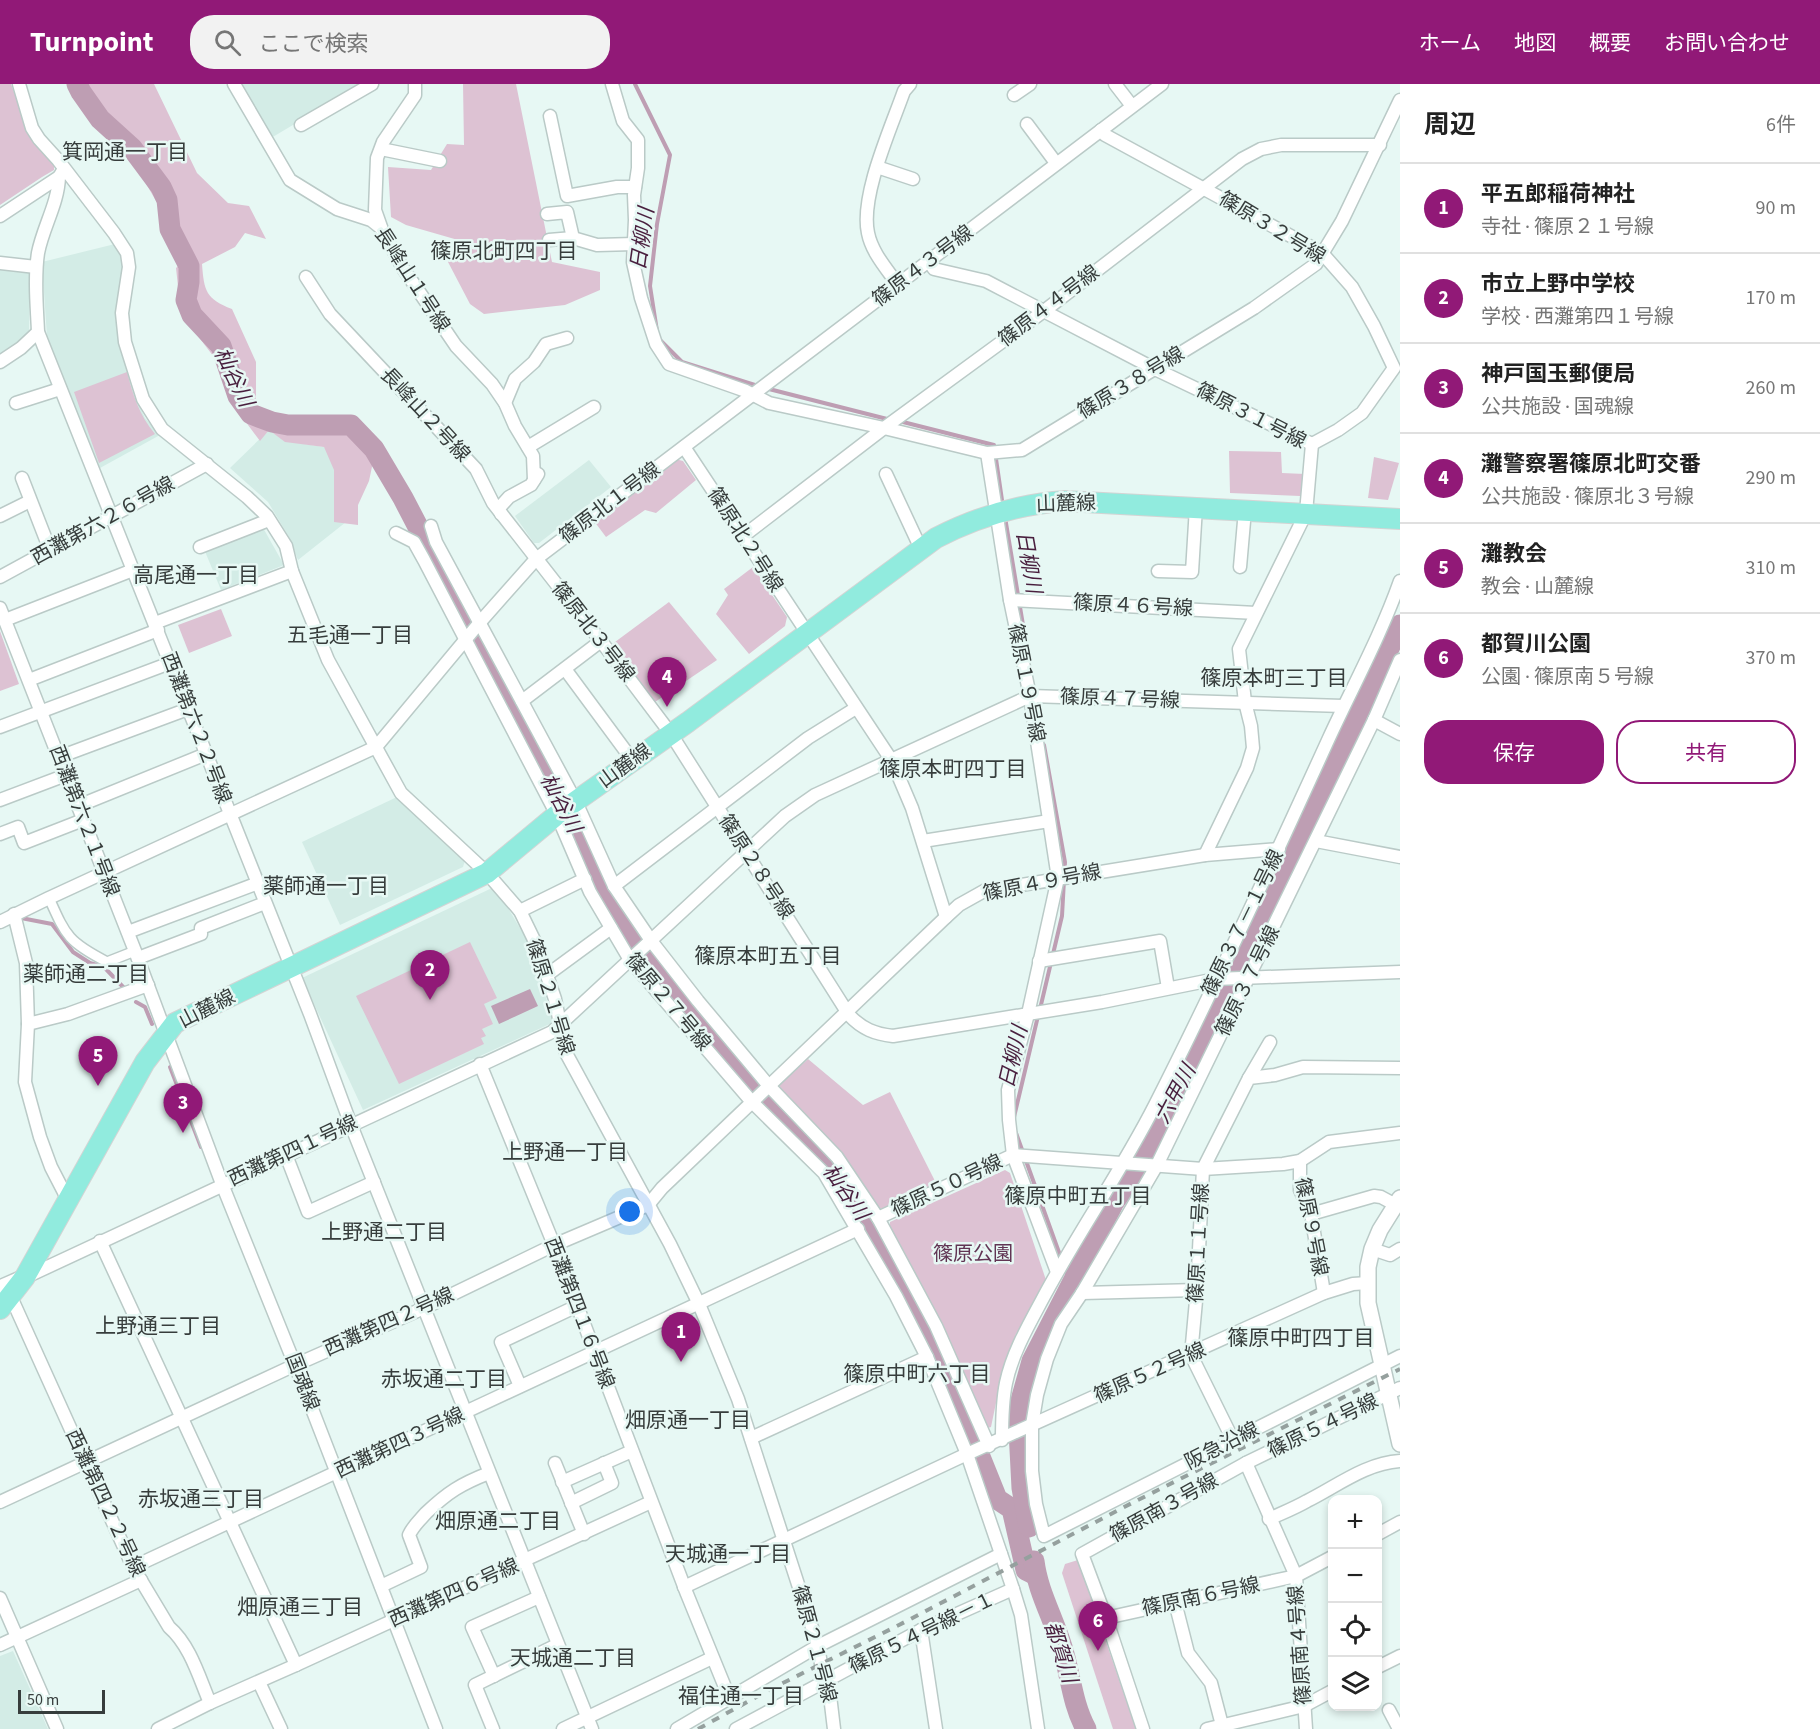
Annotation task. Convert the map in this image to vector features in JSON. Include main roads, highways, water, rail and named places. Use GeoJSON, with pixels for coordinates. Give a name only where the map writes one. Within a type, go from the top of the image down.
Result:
{"type":"FeatureCollection","features":[{"type":"Feature","properties":{"kind":"main road","name":"山麓線"},"geometry":{"type":"LineString","coordinates":[[4,1298],[25,1277],[145,1062],[175,1023],[487,873],[566,809],[921,549],[960,526],[996,512],[1033,504],[1076,501],[1400,519]]}},
{"type":"Feature","properties":{"kind":"waterway","name":"杣谷川"},"geometry":{"type":"LineString","coordinates":[[77,84],[100,119],[132,148],[161,187],[167,200],[170,229],[189,266],[186,300],[192,315],[221,346],[238,396],[251,414],[288,425],[351,425],[374,449],[403,498],[572,823],[596,877],[632,939],[685,1009],[750,1085],[838,1175],[860,1208],[945,1370],[997,1499],[1012,1509],[1026,1570],[1036,1575]]}},
{"type":"Feature","properties":{"kind":"waterway","name":"日柳川"},"geometry":{"type":"LineString","coordinates":[[635,84],[670,155],[657,224],[650,286],[657,331]]}},
{"type":"Feature","properties":{"kind":"waterway","name":"日柳川"},"geometry":{"type":"LineString","coordinates":[[659,339],[682,362],[758,386]]}},
{"type":"Feature","properties":{"kind":"waterway","name":"日柳川"},"geometry":{"type":"LineString","coordinates":[[765,388],[891,420]]}},
{"type":"Feature","properties":{"kind":"waterway","name":"日柳川"},"geometry":{"type":"LineString","coordinates":[[899,421],[994,445],[1003,507]]}},
{"type":"Feature","properties":{"kind":"waterway","name":"日柳川"},"geometry":{"type":"LineString","coordinates":[[1005,517],[1029,661]]}},
{"type":"Feature","properties":{"kind":"waterway","name":"六甲川"},"geometry":{"type":"LineString","coordinates":[[1029,1527],[1022,1488],[1018,1411],[1032,1361],[1114,1202],[1133,1176],[1194,1059],[1400,625]]}},
{"type":"Feature","properties":{"kind":"waterway","name":"日柳川"},"geometry":{"type":"LineString","coordinates":[[1040,1009],[1062,916],[1065,862],[1044,745]]}},
{"type":"Feature","properties":{"kind":"waterway"},"geometry":{"type":"LineString","coordinates":[[21,918],[52,924],[73,952],[90,963],[104,967],[125,989]]}},
{"type":"Feature","properties":{"kind":"waterway"},"geometry":{"type":"LineString","coordinates":[[136,1002],[145,1007],[152,1024]]}},
{"type":"Feature","properties":{"kind":"waterway","name":"日柳川"},"geometry":{"type":"LineString","coordinates":[[1014,1117],[1038,1016]]}},
{"type":"Feature","properties":{"kind":"waterway"},"geometry":{"type":"LineString","coordinates":[[170,1067],[201,1147]]}},
{"type":"Feature","properties":{"kind":"waterway","name":"日柳川"},"geometry":{"type":"LineString","coordinates":[[1016,1133],[1061,1258]]}},
{"type":"Feature","properties":{"kind":"waterway","name":"日柳川"},"geometry":{"type":"LineString","coordinates":[[1065,1268],[1071,1286]]}},
{"type":"Feature","properties":{"kind":"waterway","name":"都賀川"},"geometry":{"type":"LineString","coordinates":[[1034,1561],[1039,1585],[1061,1642],[1078,1711],[1086,1729]]}},
{"type":"Feature","properties":{"kind":"railway"},"geometry":{"type":"LineString","coordinates":[[698,1729],[1132,1503],[1400,1369]]}},
{"type":"Feature","properties":{"kind":"place","name":"灘警察署篠原北町交番"},"geometry":{"type":"Point","coordinates":[667,707]}},
{"type":"Feature","properties":{"kind":"place","name":"市立上野中学校"},"geometry":{"type":"Point","coordinates":[430,1000]}},
{"type":"Feature","properties":{"kind":"place","name":"灘教会"},"geometry":{"type":"Point","coordinates":[98,1086]}},
{"type":"Feature","properties":{"kind":"place","name":"神戸国玉郵便局"},"geometry":{"type":"Point","coordinates":[183,1133]}},
{"type":"Feature","properties":{"kind":"place","name":"平五郎稲荷神社"},"geometry":{"type":"Point","coordinates":[681,1362]}},
{"type":"Feature","properties":{"kind":"place","name":"都賀川公園"},"geometry":{"type":"Point","coordinates":[1098,1651]}},
{"type":"Feature","properties":{"kind":"district","name":"箕岡通一丁目"},"geometry":{"type":"Point","coordinates":[125,152]}},
{"type":"Feature","properties":{"kind":"district","name":"篠原北町四丁目"},"geometry":{"type":"Point","coordinates":[504,251]}},
{"type":"Feature","properties":{"kind":"district","name":"高尾通一丁目"},"geometry":{"type":"Point","coordinates":[196,575]}},
{"type":"Feature","properties":{"kind":"district","name":"五毛通一丁目"},"geometry":{"type":"Point","coordinates":[350,635]}},
{"type":"Feature","properties":{"kind":"district","name":"篠原本町三丁目"},"geometry":{"type":"Point","coordinates":[1274,678]}},
{"type":"Feature","properties":{"kind":"district","name":"篠原本町四丁目"},"geometry":{"type":"Point","coordinates":[953,769]}},
{"type":"Feature","properties":{"kind":"district","name":"薬師通一丁目"},"geometry":{"type":"Point","coordinates":[326,886]}},
{"type":"Feature","properties":{"kind":"district","name":"篠原本町五丁目"},"geometry":{"type":"Point","coordinates":[768,956]}},
{"type":"Feature","properties":{"kind":"district","name":"薬師通二丁目"},"geometry":{"type":"Point","coordinates":[86,974]}},
{"type":"Feature","properties":{"kind":"district","name":"上野通一丁目"},"geometry":{"type":"Point","coordinates":[565,1152]}},
{"type":"Feature","properties":{"kind":"district","name":"篠原中町五丁目"},"geometry":{"type":"Point","coordinates":[1078,1196]}},
{"type":"Feature","properties":{"kind":"district","name":"上野通二丁目"},"geometry":{"type":"Point","coordinates":[384,1232]}},
{"type":"Feature","properties":{"kind":"district","name":"上野通三丁目"},"geometry":{"type":"Point","coordinates":[158,1326]}},
{"type":"Feature","properties":{"kind":"district","name":"篠原中町四丁目"},"geometry":{"type":"Point","coordinates":[1301,1338]}},
{"type":"Feature","properties":{"kind":"district","name":"篠原中町六丁目"},"geometry":{"type":"Point","coordinates":[917,1374]}},
{"type":"Feature","properties":{"kind":"district","name":"赤坂通二丁目"},"geometry":{"type":"Point","coordinates":[444,1379]}},
{"type":"Feature","properties":{"kind":"district","name":"畑原通一丁目"},"geometry":{"type":"Point","coordinates":[688,1420]}},
{"type":"Feature","properties":{"kind":"district","name":"赤坂通三丁目"},"geometry":{"type":"Point","coordinates":[201,1499]}},
{"type":"Feature","properties":{"kind":"district","name":"畑原通二丁目"},"geometry":{"type":"Point","coordinates":[498,1521]}},
{"type":"Feature","properties":{"kind":"district","name":"天城通一丁目"},"geometry":{"type":"Point","coordinates":[728,1554]}},
{"type":"Feature","properties":{"kind":"district","name":"畑原通三丁目"},"geometry":{"type":"Point","coordinates":[300,1607]}},
{"type":"Feature","properties":{"kind":"district","name":"天城通二丁目"},"geometry":{"type":"Point","coordinates":[573,1658]}},
{"type":"Feature","properties":{"kind":"district","name":"福住通一丁目"},"geometry":{"type":"Point","coordinates":[741,1696]}},
{"type":"Feature","properties":{"kind":"park label","name":"篠原公園"},"geometry":{"type":"Point","coordinates":[973,1254]}}]}
